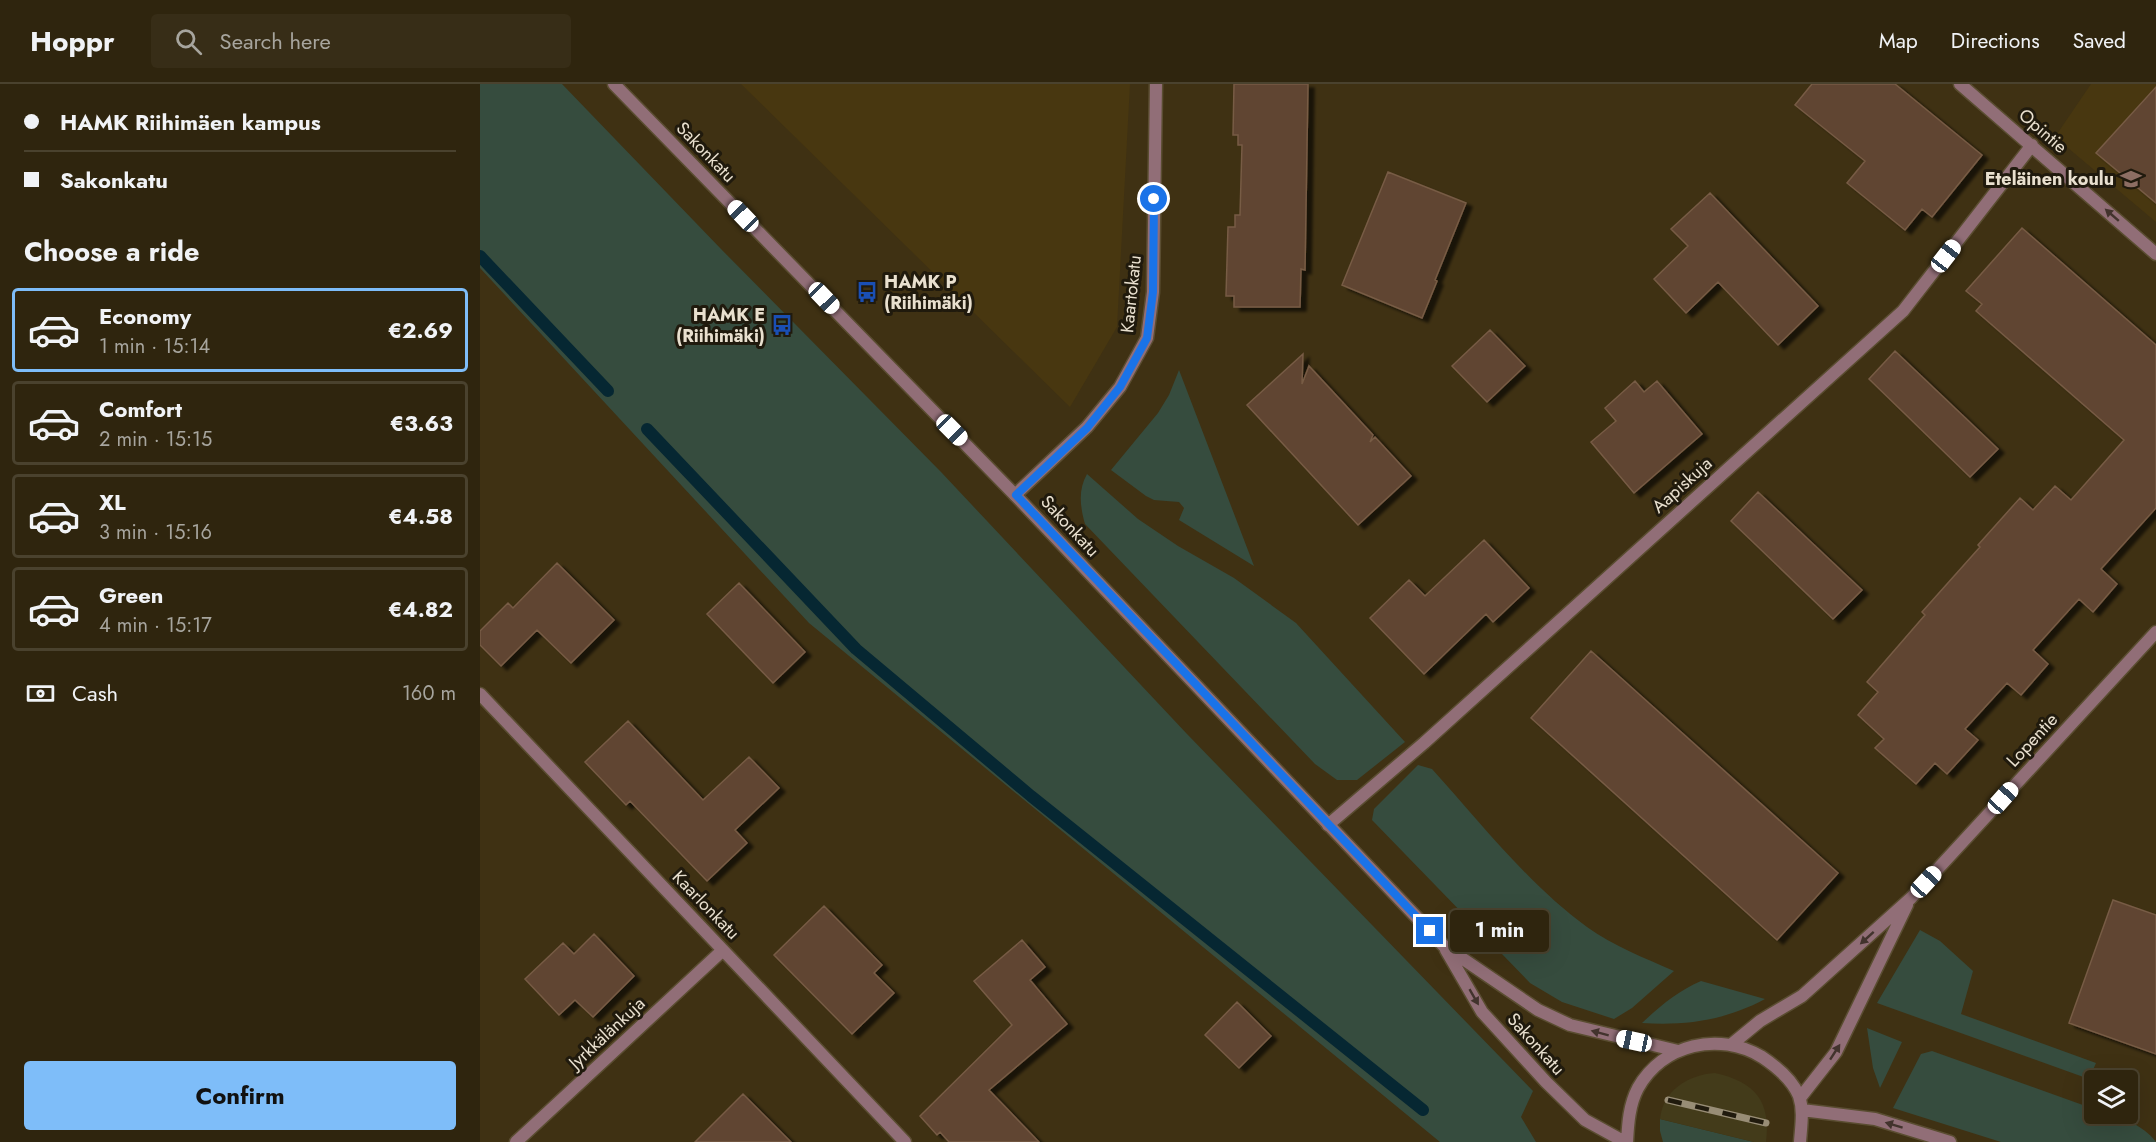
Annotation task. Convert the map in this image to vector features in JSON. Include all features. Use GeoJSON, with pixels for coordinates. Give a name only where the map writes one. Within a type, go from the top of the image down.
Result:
{"type":"FeatureCollection","features":[{"type":"Feature","properties":{"kind":"street","name":"Sakonkatu"},"geometry":{"type":"LineString","coordinates":[[614,84],[1016,495],[1444,946],[1538,1010],[1570,1025],[1678,1051]]}},
{"type":"Feature","properties":{"kind":"street","name":"Kaartokatu"},"geometry":{"type":"LineString","coordinates":[[1016,495],[1087,428],[1120,387],[1147,338],[1153,292],[1156,84]]}},
{"type":"Feature","properties":{"kind":"street","name":"Opintie"},"geometry":{"type":"LineString","coordinates":[[1960,84],[2156,254]]}},
{"type":"Feature","properties":{"kind":"street","name":"Aapiskuja"},"geometry":{"type":"LineString","coordinates":[[1328,825],[1424,743],[1903,311],[2032,146]]}},
{"type":"Feature","properties":{"kind":"street","name":"Lopentie"},"geometry":{"type":"LineString","coordinates":[[1731,1044],[1760,1021],[1802,996],[1911,898],[2156,632]]}},
{"type":"Feature","properties":{"kind":"street","name":"Kaarlonkatu"},"geometry":{"type":"LineString","coordinates":[[480,694],[905,1142]]}},
{"type":"Feature","properties":{"kind":"street","name":"Lopentie"},"geometry":{"type":"LineString","coordinates":[[1801,1104],[1836,1052],[1911,898]]}},
{"type":"Feature","properties":{"kind":"street","name":"Sakonkatu"},"geometry":{"type":"LineString","coordinates":[[1444,946],[1482,1012],[1546,1082],[1585,1120],[1626,1142]]}},
{"type":"Feature","properties":{"kind":"street","name":"Jyrkkälänkuja"},"geometry":{"type":"LineString","coordinates":[[516,1142],[723,950]]}},
{"type":"Feature","properties":{"kind":"street"},"geometry":{"type":"LineString","coordinates":[[1626,1142],[1631,1107],[1638,1089],[1648,1074],[1678,1051],[1714,1042],[1731,1044],[1751,1051],[1784,1073],[1794,1085],[1801,1104],[1800,1142]]}},
{"type":"Feature","properties":{"kind":"street"},"geometry":{"type":"LineString","coordinates":[[1801,1104],[1875,1119],[1950,1142]]}},
{"type":"Feature","properties":{"kind":"shaded area"},"geometry":{"type":"Polygon","coordinates":[[[741,84],[1130,84],[1117,327],[1070,407],[741,84]]]}},
{"type":"Feature","properties":{"kind":"shaded area","name":"Eteläinen koulu"},"geometry":{"type":"Polygon","coordinates":[[[2091,84],[2156,84],[2156,222],[2055,137],[2091,84]]]}},
{"type":"Feature","properties":{"kind":"green space"},"geometry":{"type":"Polygon","coordinates":[[[480,84],[562,84],[941,472],[1187,734],[1533,1091],[1521,1117],[1536,1142],[1440,1142],[809,623],[480,268],[480,84]]]}},
{"type":"Feature","properties":{"kind":"green space"},"geometry":{"type":"Polygon","coordinates":[[[1179,370],[1254,566],[1179,520],[1184,508],[1179,502],[1154,500],[1111,470],[1158,413],[1169,395],[1179,370]]]}},
{"type":"Feature","properties":{"kind":"green space"},"geometry":{"type":"Polygon","coordinates":[[[1087,474],[1138,519],[1178,546],[1234,578],[1296,623],[1405,742],[1357,780],[1337,780],[1315,764],[1085,524],[1081,498],[1082,486],[1087,474]]]}},
{"type":"Feature","properties":{"kind":"green space"},"geometry":{"type":"Polygon","coordinates":[[[1418,765],[1432,769],[1525,873],[1566,911],[1607,940],[1674,971],[1632,1008],[1614,1019],[1562,1002],[1530,983],[1372,820],[1374,809],[1418,765]]]}},
{"type":"Feature","properties":{"kind":"green space"},"geometry":{"type":"Polygon","coordinates":[[[1920,930],[1940,941],[1973,971],[1961,1014],[2096,1063],[2093,1070],[2084,1070],[2084,1077],[1877,1003],[1920,930]]]}},
{"type":"Feature","properties":{"kind":"green space"},"geometry":{"type":"Polygon","coordinates":[[[1701,981],[1765,999],[1721,1017],[1690,1022],[1642,1023],[1670,999],[1701,981]]]}},
{"type":"Feature","properties":{"kind":"green space"},"geometry":{"type":"Polygon","coordinates":[[[1867,1028],[1902,1042],[1880,1088],[1873,1068],[1867,1028]]]}},
{"type":"Feature","properties":{"kind":"green space"},"geometry":{"type":"Polygon","coordinates":[[[1932,1051],[2084,1105],[2084,1124],[2135,1124],[2156,1142],[2001,1142],[1893,1108],[1921,1054],[1932,1051]]]}},
{"type":"Feature","properties":{"kind":"green space"},"geometry":{"type":"Polygon","coordinates":[[[1660,1119],[1754,1142],[1663,1142],[1660,1119]]]}},
{"type":"Feature","properties":{"kind":"sand"},"geometry":{"type":"Polygon","coordinates":[[[1715,1073],[1741,1082],[1757,1096],[1766,1115],[1766,1142],[1754,1142],[1660,1119],[1666,1100],[1678,1086],[1695,1077],[1715,1073]]]}},
{"type":"Feature","properties":{"kind":"building"},"geometry":{"type":"Polygon","coordinates":[[[1234,84],[1308,84],[1305,270],[1301,269],[1300,307],[1234,307],[1234,296],[1226,296],[1228,227],[1235,227],[1235,215],[1240,215],[1242,145],[1238,145],[1238,135],[1233,135],[1234,84]]]}},
{"type":"Feature","properties":{"kind":"building"},"geometry":{"type":"Polygon","coordinates":[[[1812,84],[1895,84],[1982,155],[1932,217],[1922,209],[1905,230],[1847,183],[1865,161],[1795,105],[1812,84]]]}},
{"type":"Feature","properties":{"kind":"building"},"geometry":{"type":"Polygon","coordinates":[[[2156,87],[2156,203],[2096,153],[2156,87]]]}},
{"type":"Feature","properties":{"kind":"building"},"geometry":{"type":"Polygon","coordinates":[[[1388,172],[1466,203],[1422,318],[1342,285],[1388,172]]]}},
{"type":"Feature","properties":{"kind":"building"},"geometry":{"type":"Polygon","coordinates":[[[1710,193],[1818,306],[1778,345],[1718,282],[1686,313],[1654,279],[1688,246],[1671,229],[1710,193]]]}},
{"type":"Feature","properties":{"kind":"building"},"geometry":{"type":"Polygon","coordinates":[[[2022,228],[2156,345],[2156,508],[2101,569],[2117,584],[2093,612],[2079,599],[2033,650],[2048,664],[2021,695],[2007,683],[1965,729],[1978,740],[1947,774],[1935,763],[1916,784],[1875,748],[1884,739],[1858,715],[1878,692],[1867,682],[1925,615],[1922,612],[2020,498],[2033,510],[2055,486],[2071,500],[2124,440],[1976,311],[1982,304],[1966,291],[2022,228]]]}},
{"type":"Feature","properties":{"kind":"building"},"geometry":{"type":"Polygon","coordinates":[[[1490,330],[1525,366],[1487,402],[1452,366],[1490,330]]]}},
{"type":"Feature","properties":{"kind":"building"},"geometry":{"type":"Polygon","coordinates":[[[1895,351],[1998,449],[1970,477],[1869,379],[1895,351]]]}},
{"type":"Feature","properties":{"kind":"building"},"geometry":{"type":"Polygon","coordinates":[[[1303,354],[1302,384],[1309,366],[1373,435],[1370,442],[1375,437],[1411,476],[1358,525],[1247,405],[1303,354]]]}},
{"type":"Feature","properties":{"kind":"building"},"geometry":{"type":"Polygon","coordinates":[[[1635,381],[1644,392],[1657,381],[1702,434],[1634,493],[1591,442],[1616,421],[1605,408],[1635,381]]]}},
{"type":"Feature","properties":{"kind":"building"},"geometry":{"type":"Polygon","coordinates":[[[1758,492],[1862,590],[1833,619],[1731,521],[1758,492]]]}},
{"type":"Feature","properties":{"kind":"building"},"geometry":{"type":"Polygon","coordinates":[[[1484,540],[1529,588],[1493,622],[1486,614],[1424,674],[1370,618],[1409,580],[1425,596],[1484,540]]]}},
{"type":"Feature","properties":{"kind":"building"},"geometry":{"type":"Polygon","coordinates":[[[557,563],[614,620],[571,663],[537,630],[501,666],[480,645],[480,631],[508,603],[513,608],[557,563]]]}},
{"type":"Feature","properties":{"kind":"building"},"geometry":{"type":"Polygon","coordinates":[[[739,583],[805,652],[773,683],[707,614],[739,583]]]}},
{"type":"Feature","properties":{"kind":"building"},"geometry":{"type":"Polygon","coordinates":[[[1591,651],[1838,873],[1777,940],[1531,718],[1591,651]]]}},
{"type":"Feature","properties":{"kind":"building"},"geometry":{"type":"Polygon","coordinates":[[[628,721],[703,800],[749,757],[779,788],[735,830],[747,843],[707,881],[630,801],[626,805],[585,762],[628,721]]]}},
{"type":"Feature","properties":{"kind":"building"},"geometry":{"type":"Polygon","coordinates":[[[2113,900],[2156,915],[2156,1054],[2069,1023],[2113,900]]]}},
{"type":"Feature","properties":{"kind":"building"},"geometry":{"type":"Polygon","coordinates":[[[824,906],[882,965],[874,973],[894,993],[852,1034],[774,955],[824,906]]]}},
{"type":"Feature","properties":{"kind":"building"},"geometry":{"type":"Polygon","coordinates":[[[594,934],[634,976],[593,1017],[575,1000],[559,1015],[525,979],[563,943],[574,954],[594,934]]]}},
{"type":"Feature","properties":{"kind":"building"},"geometry":{"type":"Polygon","coordinates":[[[1022,940],[1045,967],[1030,980],[1067,1024],[989,1090],[1039,1142],[949,1142],[940,1132],[937,1135],[920,1116],[1012,1025],[974,981],[1022,940]]]}},
{"type":"Feature","properties":{"kind":"building"},"geometry":{"type":"Polygon","coordinates":[[[1237,1002],[1271,1036],[1239,1068],[1205,1035],[1237,1002]]]}},
{"type":"Feature","properties":{"kind":"building"},"geometry":{"type":"Polygon","coordinates":[[[743,1094],[791,1142],[695,1142],[743,1094]]]}},
{"type":"Feature","properties":{"kind":"waterway"},"geometry":{"type":"LineString","coordinates":[[480,256],[608,391]]}},
{"type":"Feature","properties":{"kind":"waterway"},"geometry":{"type":"LineString","coordinates":[[647,429],[856,649],[1031,796],[1423,1110]]}},
{"type":"Feature","properties":{"kind":"railway"},"geometry":{"type":"LineString","coordinates":[[1668,1100],[1766,1123]]}},
{"type":"Feature","properties":{"kind":"place","name":"Eteläinen koulu"},"geometry":{"type":"Point","coordinates":[2131,179]}},
{"type":"Feature","properties":{"kind":"place","name":"HAMK P (Riihimäki)"},"geometry":{"type":"Point","coordinates":[867,292]}},
{"type":"Feature","properties":{"kind":"place","name":"HAMK E (Riihimäki)"},"geometry":{"type":"Point","coordinates":[782,325]}},
{"type":"Feature","properties":{"kind":"route"},"geometry":{"type":"LineString","coordinates":[[1154,199],[1153,292],[1147,338],[1120,387],[1087,428],[1016,495],[1430,931]]}}]}
